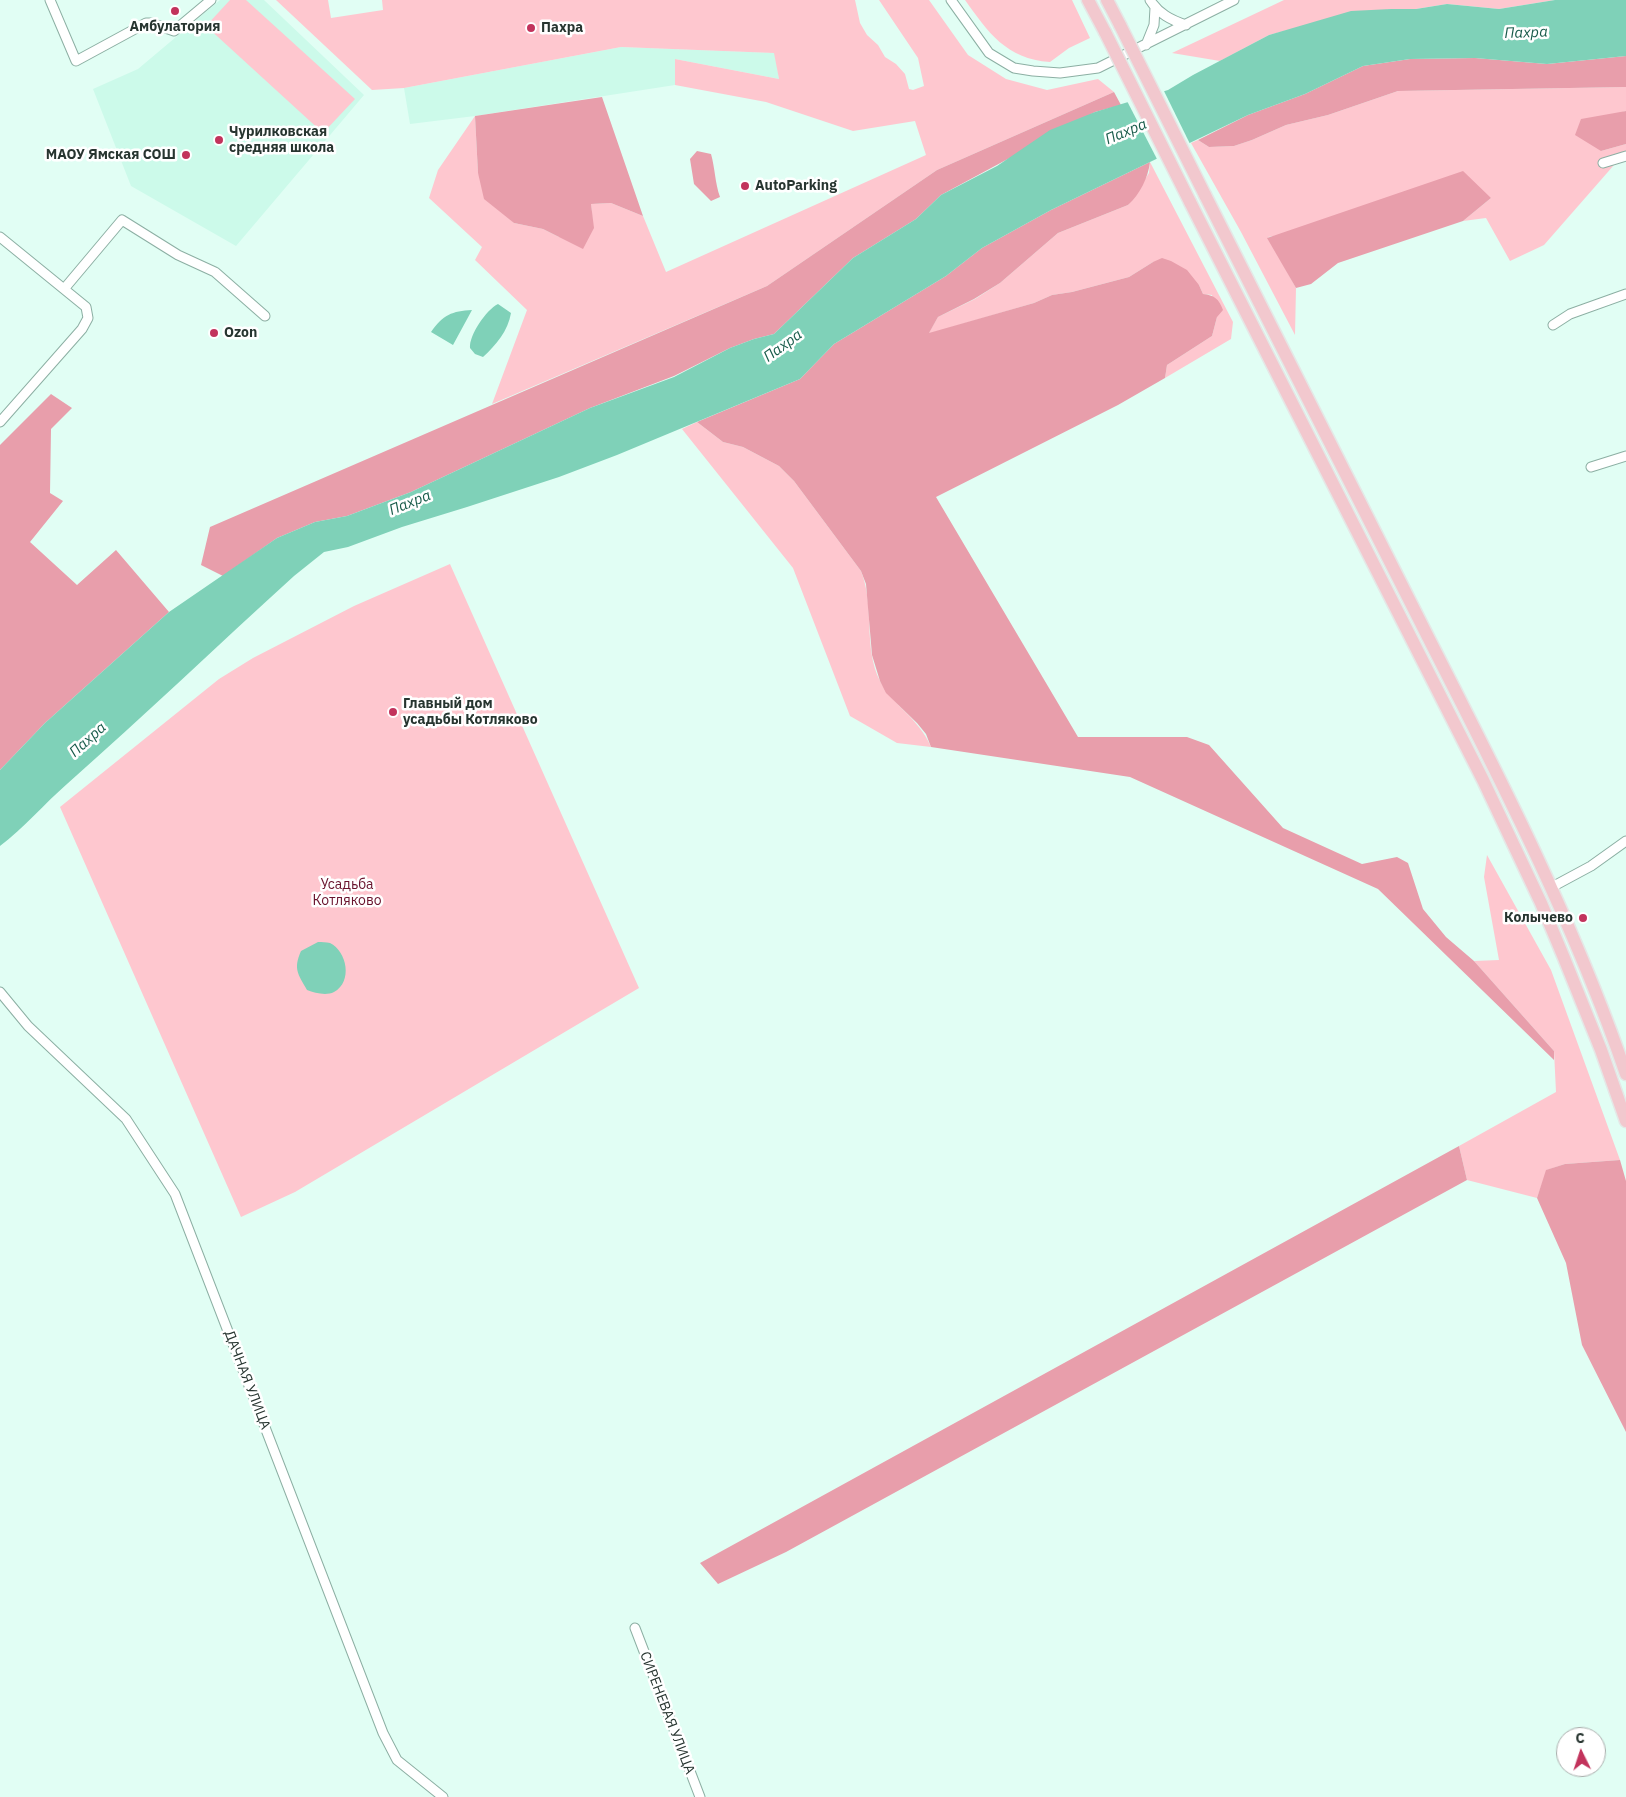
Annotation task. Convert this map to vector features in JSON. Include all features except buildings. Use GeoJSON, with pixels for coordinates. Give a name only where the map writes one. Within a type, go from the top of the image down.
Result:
{"type":"FeatureCollection","features":[{"type":"Feature","properties":{"kind":"highway"},"geometry":{"type":"LineString","coordinates":[[1088,0],[1487,788],[1541,903],[1564,958],[1601,1050],[1626,1122]]}},
{"type":"Feature","properties":{"kind":"highway"},"geometry":{"type":"LineString","coordinates":[[1107,0],[1498,776],[1552,887],[1626,1074]]}},
{"type":"Feature","properties":{"kind":"street"},"geometry":{"type":"LineString","coordinates":[[50,0],[76,61],[146,23],[151,22],[174,31],[212,0]]}},
{"type":"Feature","properties":{"kind":"street"},"geometry":{"type":"LineString","coordinates":[[951,0],[989,53],[1014,68],[1033,72],[1060,73],[1098,68],[1234,0]]}},
{"type":"Feature","properties":{"kind":"street"},"geometry":{"type":"LineString","coordinates":[[1146,45],[1154,25],[1153,4]]}},
{"type":"Feature","properties":{"kind":"street"},"geometry":{"type":"LineString","coordinates":[[1153,4],[1170,20],[1186,25]]}},
{"type":"Feature","properties":{"kind":"street"},"geometry":{"type":"LineString","coordinates":[[1603,162],[1626,156]]}},
{"type":"Feature","properties":{"kind":"street"},"geometry":{"type":"LineString","coordinates":[[64,289],[122,220],[178,254],[215,272],[265,316]]}},
{"type":"Feature","properties":{"kind":"street"},"geometry":{"type":"LineString","coordinates":[[0,236],[86,308],[88,318],[82,329],[0,422]]}},
{"type":"Feature","properties":{"kind":"street"},"geometry":{"type":"LineString","coordinates":[[1553,325],[1570,314],[1626,294]]}},
{"type":"Feature","properties":{"kind":"street"},"geometry":{"type":"LineString","coordinates":[[1591,467],[1626,456]]}},
{"type":"Feature","properties":{"kind":"street"},"geometry":{"type":"LineString","coordinates":[[1552,887],[1591,866],[1626,841]]}},
{"type":"Feature","properties":{"kind":"street","name":"ДАЧНАЯ УЛИЦА"},"geometry":{"type":"LineString","coordinates":[[0,992],[28,1026],[126,1119],[175,1194],[383,1734],[397,1760],[443,1797]]}},
{"type":"Feature","properties":{"kind":"street","name":"СИРЕНЕВАЯ УЛИЦА"},"geometry":{"type":"LineString","coordinates":[[635,1628],[700,1797]]}},
{"type":"Feature","properties":{"kind":"shaded area","name":"Чурилковская средняя школа"},"geometry":{"type":"Polygon","coordinates":[[[220,0],[264,0],[364,95],[236,246],[131,186],[93,89],[138,69],[220,0]]]}},
{"type":"Feature","properties":{"kind":"shaded area"},"geometry":{"type":"Polygon","coordinates":[[[621,47],[775,53],[779,79],[675,59],[675,85],[475,116],[410,124],[404,88],[621,47]]]}},
{"type":"Feature","properties":{"kind":"shaded area"},"geometry":{"type":"Polygon","coordinates":[[[1626,56],[1626,87],[1398,91],[1328,115],[1286,125],[1234,146],[1209,147],[1198,140],[1248,115],[1305,94],[1363,66],[1410,59],[1475,58],[1547,64],[1626,56]]]}},
{"type":"Feature","properties":{"kind":"shaded area"},"geometry":{"type":"Polygon","coordinates":[[[1114,92],[1121,105],[1095,112],[941,195],[916,219],[853,258],[774,334],[730,348],[674,376],[590,408],[411,492],[347,516],[315,522],[277,538],[223,576],[201,565],[210,527],[767,286],[937,170],[1114,92]]]}},
{"type":"Feature","properties":{"kind":"shaded area"},"geometry":{"type":"Polygon","coordinates":[[[602,97],[643,216],[611,203],[591,204],[594,228],[583,249],[543,229],[514,223],[484,199],[478,173],[475,116],[602,97]]]}},
{"type":"Feature","properties":{"kind":"shaded area"},"geometry":{"type":"Polygon","coordinates":[[[1626,111],[1626,144],[1601,151],[1575,135],[1581,119],[1626,111]]]}},
{"type":"Feature","properties":{"kind":"shaded area"},"geometry":{"type":"Polygon","coordinates":[[[697,151],[711,154],[720,197],[711,201],[694,184],[690,159],[697,151]]]}},
{"type":"Feature","properties":{"kind":"shaded area"},"geometry":{"type":"Polygon","coordinates":[[[1150,162],[1143,185],[1128,205],[1058,233],[1000,283],[974,299],[938,317],[929,333],[1034,303],[1052,295],[1072,292],[1129,277],[1162,258],[1187,270],[1199,285],[1203,294],[1216,298],[1220,303],[1223,310],[1217,317],[1212,336],[1167,365],[1165,378],[1118,405],[936,497],[1078,737],[1187,737],[1209,745],[1283,828],[1362,864],[1397,857],[1408,863],[1423,909],[1446,937],[1474,961],[1554,1051],[1554,1060],[1378,889],[1130,777],[931,747],[926,734],[886,693],[880,681],[872,655],[866,584],[861,571],[794,481],[779,466],[743,447],[723,442],[697,422],[800,379],[834,344],[946,276],[982,248],[1051,210],[1150,162]]]}},
{"type":"Feature","properties":{"kind":"shaded area"},"geometry":{"type":"Polygon","coordinates":[[[1463,171],[1491,198],[1463,221],[1338,263],[1311,284],[1296,288],[1267,238],[1463,171]]]}},
{"type":"Feature","properties":{"kind":"shaded area"},"geometry":{"type":"Polygon","coordinates":[[[51,394],[72,408],[51,429],[50,493],[63,501],[30,542],[77,585],[116,550],[169,612],[45,723],[0,770],[0,445],[51,394]]]}},
{"type":"Feature","properties":{"kind":"shaded area"},"geometry":{"type":"Polygon","coordinates":[[[1459,1146],[1467,1180],[786,1552],[718,1584],[700,1563],[1459,1146]]]}},
{"type":"Feature","properties":{"kind":"shaded area"},"geometry":{"type":"Polygon","coordinates":[[[1620,1160],[1626,1181],[1626,1432],[1582,1345],[1566,1263],[1537,1198],[1546,1170],[1565,1164],[1620,1160]]]}},
{"type":"Feature","properties":{"kind":"green space"},"geometry":{"type":"Polygon","coordinates":[[[230,0],[246,0],[355,99],[323,133],[206,26],[230,0]]]}},
{"type":"Feature","properties":{"kind":"green space"},"geometry":{"type":"Polygon","coordinates":[[[276,0],[328,0],[331,18],[383,10],[382,0],[855,0],[860,23],[867,35],[878,45],[885,57],[896,64],[905,74],[909,89],[913,90],[924,86],[918,58],[879,0],[929,0],[968,55],[1006,79],[1047,90],[1098,79],[1114,92],[937,170],[767,286],[492,404],[527,310],[475,260],[482,247],[429,198],[438,170],[475,116],[478,173],[514,223],[543,229],[559,237],[593,228],[591,204],[611,203],[643,216],[666,272],[926,155],[915,121],[853,131],[766,102],[675,85],[675,59],[779,79],[774,53],[621,47],[404,88],[372,90],[276,0]]]}},
{"type":"Feature","properties":{"kind":"green space"},"geometry":{"type":"Polygon","coordinates":[[[965,0],[1072,0],[1090,38],[1069,48],[1050,62],[1021,56],[1010,50],[990,33],[965,0]]]}},
{"type":"Feature","properties":{"kind":"green space"},"geometry":{"type":"Polygon","coordinates":[[[1284,0],[1555,0],[1499,9],[1447,4],[1416,9],[1391,9],[1307,25],[1269,35],[1220,61],[1172,53],[1284,0]]]}},
{"type":"Feature","properties":{"kind":"green space"},"geometry":{"type":"Polygon","coordinates":[[[1626,87],[1626,111],[1616,114],[1601,151],[1626,144],[1626,161],[1614,165],[1544,245],[1510,261],[1486,218],[1463,221],[1491,198],[1268,237],[1296,288],[1295,335],[1241,232],[1191,143],[1198,140],[1209,147],[1234,146],[1286,125],[1328,115],[1398,91],[1626,87]]]}},
{"type":"Feature","properties":{"kind":"green space"},"geometry":{"type":"Polygon","coordinates":[[[1150,162],[1233,322],[1231,339],[1165,378],[1167,365],[1212,336],[1217,317],[1212,295],[1203,294],[1199,285],[1153,262],[1129,277],[1072,292],[1052,295],[1034,303],[928,334],[938,317],[975,299],[1000,283],[1058,233],[1128,205],[1149,173],[1150,162]]]}},
{"type":"Feature","properties":{"kind":"green space"},"geometry":{"type":"Polygon","coordinates":[[[697,422],[723,442],[743,447],[779,466],[794,481],[861,571],[867,598],[872,654],[880,681],[892,698],[920,728],[931,747],[897,743],[850,716],[793,568],[682,429],[697,422]]]}},
{"type":"Feature","properties":{"kind":"green space","name":"Усадьба Котляково"},"geometry":{"type":"Polygon","coordinates":[[[450,564],[639,988],[295,1192],[241,1217],[60,807],[219,679],[253,658],[354,606],[450,564]]]}},
{"type":"Feature","properties":{"kind":"green space"},"geometry":{"type":"Polygon","coordinates":[[[1487,855],[1551,970],[1620,1160],[1565,1164],[1547,1170],[1537,1198],[1467,1180],[1459,1146],[1556,1092],[1554,1051],[1474,961],[1499,960],[1484,877],[1487,855]]]}},
{"type":"Feature","properties":{"kind":"water"},"geometry":{"type":"Polygon","coordinates":[[[1555,0],[1626,0],[1626,56],[1547,64],[1475,58],[1410,59],[1363,66],[1305,94],[1248,115],[1051,210],[982,248],[946,276],[834,344],[800,379],[559,477],[402,527],[348,547],[324,552],[294,576],[0,846],[0,770],[45,723],[169,612],[277,538],[315,522],[347,516],[411,492],[590,408],[674,377],[730,348],[774,334],[853,258],[916,219],[941,195],[997,166],[1050,130],[1095,112],[1168,90],[1269,35],[1351,11],[1416,9],[1447,4],[1499,9],[1555,0]]]}},
{"type":"Feature","properties":{"kind":"water"},"geometry":{"type":"Polygon","coordinates":[[[498,304],[511,313],[501,337],[483,357],[475,354],[470,348],[470,343],[479,323],[498,304]]]}},
{"type":"Feature","properties":{"kind":"water"},"geometry":{"type":"Polygon","coordinates":[[[472,310],[453,345],[431,332],[448,315],[459,311],[472,310]]]}},
{"type":"Feature","properties":{"kind":"water"},"geometry":{"type":"Polygon","coordinates":[[[318,942],[330,943],[336,947],[344,959],[346,967],[344,981],[340,987],[328,994],[307,990],[301,980],[297,967],[301,951],[318,942]]]}},
{"type":"Feature","properties":{"kind":"pier"},"geometry":{"type":"Polygon","coordinates":[[[1163,89],[1191,146],[1158,161],[1127,101],[1163,89]]]}},
{"type":"Feature","properties":{"kind":"place","name":"Амбулатория"},"geometry":{"type":"Point","coordinates":[175,11]}},
{"type":"Feature","properties":{"kind":"place","name":"Пахра"},"geometry":{"type":"Point","coordinates":[531,28]}},
{"type":"Feature","properties":{"kind":"place","name":"Чурилковская средняя школа"},"geometry":{"type":"Point","coordinates":[219,140]}},
{"type":"Feature","properties":{"kind":"place","name":"МАОУ Ямская СОШ"},"geometry":{"type":"Point","coordinates":[186,155]}},
{"type":"Feature","properties":{"kind":"place","name":"AutoParking"},"geometry":{"type":"Point","coordinates":[745,186]}},
{"type":"Feature","properties":{"kind":"place","name":"Ozon"},"geometry":{"type":"Point","coordinates":[214,333]}},
{"type":"Feature","properties":{"kind":"place","name":"Главный дом усадьбы Котляково"},"geometry":{"type":"Point","coordinates":[393,712]}},
{"type":"Feature","properties":{"kind":"place","name":"Колычево"},"geometry":{"type":"Point","coordinates":[1583,918]}}]}
